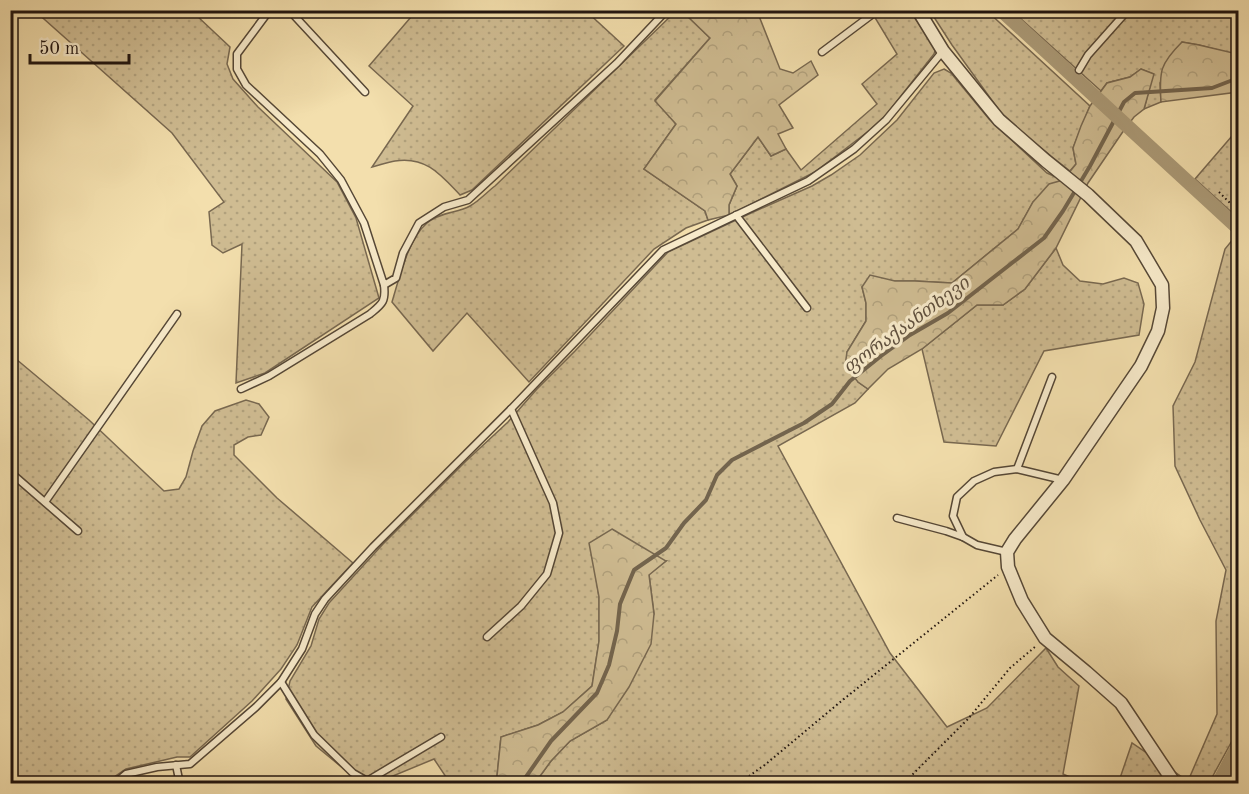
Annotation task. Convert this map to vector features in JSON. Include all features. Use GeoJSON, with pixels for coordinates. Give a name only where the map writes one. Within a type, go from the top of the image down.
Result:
{"type":"FeatureCollection","features":[{"type":"Feature","properties":{"kind":"street"},"geometry":{"type":"LineString","coordinates":[[918,10],[943,51],[999,120],[1046,161],[1070,178],[1136,241],[1162,285],[1163,308],[1158,331],[1142,366],[1063,480],[1007,552],[1008,567],[1022,601],[1045,638],[1121,703],[1175,783]]}},
{"type":"Feature","properties":{"kind":"lane"},"geometry":{"type":"LineString","coordinates":[[241,389],[269,376],[370,314],[383,303],[385,296],[384,285],[364,224],[341,180],[320,154],[246,85],[237,69],[237,54],[266,15],[267,10]]}},
{"type":"Feature","properties":{"kind":"lane"},"geometry":{"type":"LineString","coordinates":[[289,10],[365,92]]}},
{"type":"Feature","properties":{"kind":"lane"},"geometry":{"type":"LineString","coordinates":[[384,285],[396,278],[403,253],[419,223],[444,207],[468,201],[617,63],[667,10]]}},
{"type":"Feature","properties":{"kind":"lane"},"geometry":{"type":"LineString","coordinates":[[822,52],[878,10]]}},
{"type":"Feature","properties":{"kind":"lane"},"geometry":{"type":"LineString","coordinates":[[1079,70],[1088,55],[1128,10]]}},
{"type":"Feature","properties":{"kind":"lane"},"geometry":{"type":"LineString","coordinates":[[114,783],[126,774],[157,767],[190,764],[256,707],[281,682],[302,649],[315,614],[325,599],[663,250],[808,181],[854,149],[886,120],[943,51]]}},
{"type":"Feature","properties":{"kind":"lane"},"geometry":{"type":"LineString","coordinates":[[736,215],[807,308]]}},
{"type":"Feature","properties":{"kind":"lane"},"geometry":{"type":"LineString","coordinates":[[45,502],[177,314]]}},
{"type":"Feature","properties":{"kind":"lane"},"geometry":{"type":"LineString","coordinates":[[1017,469],[1052,377]]}},
{"type":"Feature","properties":{"kind":"lane"},"geometry":{"type":"LineString","coordinates":[[487,637],[521,606],[547,574],[559,533],[553,503],[511,409]]}},
{"type":"Feature","properties":{"kind":"lane"},"geometry":{"type":"LineString","coordinates":[[963,537],[953,516],[957,496],[974,481],[994,472],[1017,469],[1063,480]]}},
{"type":"Feature","properties":{"kind":"lane"},"geometry":{"type":"LineString","coordinates":[[10,472],[78,531]]}},
{"type":"Feature","properties":{"kind":"lane"},"geometry":{"type":"LineString","coordinates":[[897,518],[946,531],[977,545],[1007,552]]}},
{"type":"Feature","properties":{"kind":"lane"},"geometry":{"type":"LineString","coordinates":[[281,682],[314,735],[353,773],[367,781],[441,737]]}},
{"type":"Feature","properties":{"kind":"lane"},"geometry":{"type":"LineString","coordinates":[[176,765],[180,783]]}},
{"type":"Feature","properties":{"kind":"path"},"geometry":{"type":"LineString","coordinates":[[1219,192],[1239,211]]}},
{"type":"Feature","properties":{"kind":"path"},"geometry":{"type":"LineString","coordinates":[[738,783],[766,765],[1008,567]]}},
{"type":"Feature","properties":{"kind":"path"},"geometry":{"type":"LineString","coordinates":[[903,783],[968,719],[1010,668],[1045,638]]}},
{"type":"Feature","properties":{"kind":"green space"},"geometry":{"type":"Polygon","coordinates":[[[417,10],[586,11],[624,46],[472,190],[460,195],[439,174],[416,161],[395,161],[372,167],[413,106],[369,66],[417,10]]]}},
{"type":"Feature","properties":{"kind":"green space"},"geometry":{"type":"Polygon","coordinates":[[[35,11],[199,11],[196,15],[230,47],[227,64],[233,79],[258,107],[337,182],[356,218],[379,298],[265,373],[236,383],[242,244],[223,253],[212,245],[209,212],[224,202],[172,133],[35,11]]]}},
{"type":"Feature","properties":{"kind":"green space"},"geometry":{"type":"Polygon","coordinates":[[[676,11],[682,11],[710,38],[655,100],[676,124],[644,169],[705,211],[708,220],[686,228],[654,249],[529,382],[467,313],[433,351],[392,302],[409,249],[420,230],[432,219],[477,202],[676,11]]]}},
{"type":"Feature","properties":{"kind":"green space"},"geometry":{"type":"Polygon","coordinates":[[[682,11],[757,11],[780,69],[793,73],[811,61],[818,75],[779,105],[793,128],[778,134],[786,149],[771,156],[758,137],[730,174],[737,186],[729,205],[729,215],[708,220],[705,211],[644,169],[676,124],[655,101],[710,38],[682,11]]]}},
{"type":"Feature","properties":{"kind":"green space"},"geometry":{"type":"Polygon","coordinates":[[[871,11],[910,11],[936,48],[934,54],[886,115],[870,130],[815,172],[729,215],[729,205],[737,186],[730,174],[758,137],[771,156],[786,149],[801,170],[877,104],[862,84],[897,54],[871,11]]]}},
{"type":"Feature","properties":{"kind":"green space"},"geometry":{"type":"Polygon","coordinates":[[[930,11],[987,11],[1090,106],[1073,148],[1076,164],[1070,171],[1001,113],[930,11]]]}},
{"type":"Feature","properties":{"kind":"green space"},"geometry":{"type":"Polygon","coordinates":[[[1012,11],[1238,11],[1238,52],[1233,54],[1182,42],[1160,83],[1161,102],[1144,109],[1153,74],[1141,69],[1130,77],[1107,83],[1101,91],[1012,11]]]}},
{"type":"Feature","properties":{"kind":"green space"},"geometry":{"type":"Polygon","coordinates":[[[1182,42],[1233,53],[1238,52],[1238,92],[1161,102],[1162,69],[1169,56],[1182,42]]]}},
{"type":"Feature","properties":{"kind":"green space"},"geometry":{"type":"Polygon","coordinates":[[[944,69],[951,73],[989,119],[1047,173],[1063,180],[1033,202],[1018,229],[952,283],[895,281],[862,287],[866,303],[866,321],[847,352],[858,382],[868,389],[855,403],[778,446],[890,653],[947,727],[987,708],[1046,648],[1058,667],[1079,686],[1063,774],[1083,783],[535,783],[570,741],[607,720],[654,614],[649,574],[666,561],[594,565],[599,597],[599,641],[592,686],[563,712],[538,725],[501,737],[497,776],[494,783],[450,783],[434,759],[376,783],[361,783],[316,746],[286,699],[290,681],[311,646],[319,619],[329,603],[383,544],[508,422],[668,252],[812,186],[831,175],[860,155],[897,120],[934,73],[944,69]]]}},
{"type":"Feature","properties":{"kind":"green space"},"geometry":{"type":"Polygon","coordinates":[[[1141,69],[1154,74],[1144,109],[1134,117],[1088,183],[1056,248],[1025,289],[1003,305],[977,305],[922,349],[888,369],[868,389],[858,382],[845,366],[847,352],[866,321],[866,303],[862,287],[870,275],[895,281],[952,283],[1018,229],[1033,202],[1049,184],[1063,180],[1076,164],[1073,148],[1081,126],[1090,106],[1107,83],[1130,77],[1141,69]]]}},
{"type":"Feature","properties":{"kind":"green space"},"geometry":{"type":"Polygon","coordinates":[[[1238,129],[1238,218],[1195,179],[1238,129]]]}},
{"type":"Feature","properties":{"kind":"green space"},"geometry":{"type":"Polygon","coordinates":[[[1238,233],[1238,730],[1209,783],[1118,784],[1132,743],[1188,781],[1217,714],[1216,621],[1226,570],[1175,466],[1173,406],[1195,362],[1225,249],[1238,233]]]}},
{"type":"Feature","properties":{"kind":"green space"},"geometry":{"type":"Polygon","coordinates":[[[1056,248],[1063,265],[1080,281],[1103,284],[1124,278],[1138,283],[1144,304],[1139,335],[1044,351],[996,446],[944,442],[922,349],[977,305],[1003,305],[1025,289],[1056,248]]]}},
{"type":"Feature","properties":{"kind":"green space"},"geometry":{"type":"Polygon","coordinates":[[[10,354],[89,420],[164,491],[179,489],[186,477],[202,426],[215,411],[246,400],[259,404],[269,417],[261,435],[248,437],[234,445],[234,455],[277,498],[353,563],[312,607],[297,645],[281,669],[252,701],[190,757],[177,757],[126,769],[105,783],[11,783],[10,354]]]}},
{"type":"Feature","properties":{"kind":"green space"},"geometry":{"type":"Polygon","coordinates":[[[612,529],[666,561],[649,575],[654,614],[651,644],[629,687],[607,720],[570,741],[535,783],[494,783],[497,776],[501,737],[538,725],[563,712],[592,686],[599,641],[599,597],[589,543],[612,529]]]}},
{"type":"Feature","properties":{"kind":"waterway"},"geometry":{"type":"LineString","coordinates":[[1001,10],[1238,228]]}},
{"type":"Feature","properties":{"kind":"waterway","name":"ფორაქაანთხევი"},"geometry":{"type":"LineString","coordinates":[[521,784],[551,741],[597,693],[609,665],[617,631],[620,604],[634,570],[666,548],[684,523],[706,500],[717,475],[732,460],[804,423],[832,404],[850,381],[881,356],[910,335],[948,313],[1044,238],[1090,166],[1124,102],[1135,93],[1212,88],[1238,78]]}},
{"type":"Feature","properties":{"kind":"waterway"},"geometry":{"type":"LineString","coordinates":[[1218,784],[1238,746]]}}]}
